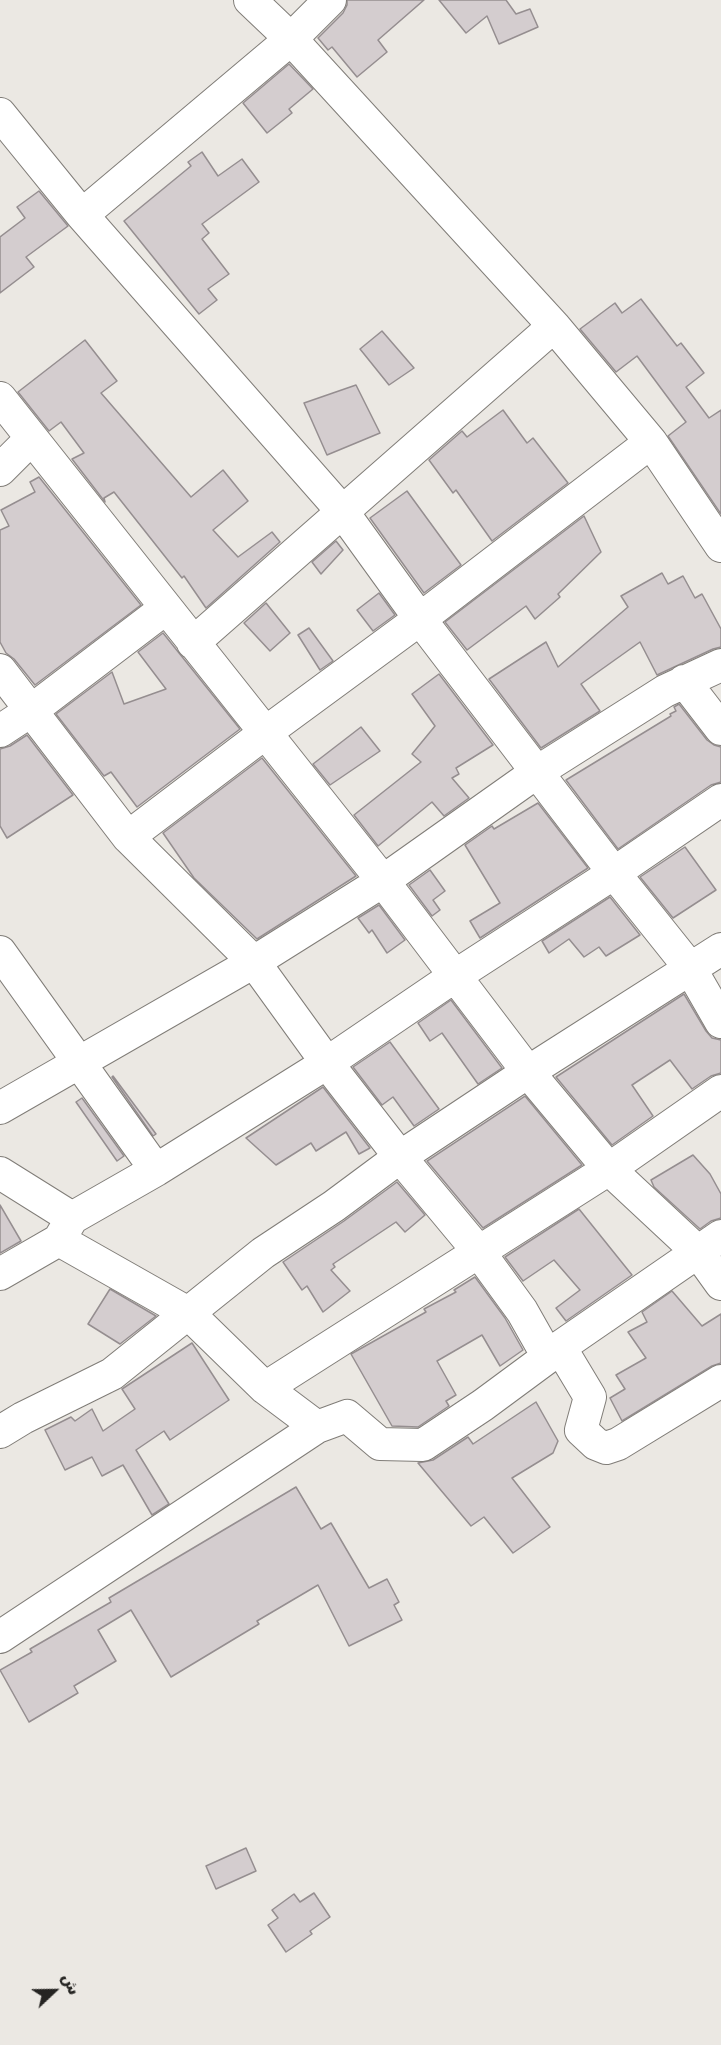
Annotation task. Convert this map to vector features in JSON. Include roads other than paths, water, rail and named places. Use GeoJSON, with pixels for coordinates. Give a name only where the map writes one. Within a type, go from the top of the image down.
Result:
{"type":"FeatureCollection","features":[{"type":"Feature","properties":{"kind":"street"},"geometry":{"type":"LineString","coordinates":[[250,0],[291,39],[554,326],[651,442],[721,546]]}},
{"type":"Feature","properties":{"kind":"street"},"geometry":{"type":"LineString","coordinates":[[82,215],[291,39],[330,0]]}},
{"type":"Feature","properties":{"kind":"street"},"geometry":{"type":"LineString","coordinates":[[0,114],[82,215],[342,511],[420,619],[614,873],[690,968],[721,1022]]}},
{"type":"Feature","properties":{"kind":"street"},"geometry":{"type":"LineString","coordinates":[[194,643],[554,326]]}},
{"type":"Feature","properties":{"kind":"street"},"geometry":{"type":"LineString","coordinates":[[0,398],[383,881],[528,1072],[609,1168],[709,1244],[721,1284]]}},
{"type":"Feature","properties":{"kind":"street"},"geometry":{"type":"LineString","coordinates":[[0,470],[31,439]]}},
{"type":"Feature","properties":{"kind":"street"},"geometry":{"type":"LineString","coordinates":[[128,837],[420,619],[651,442]]}},
{"type":"Feature","properties":{"kind":"street"},"geometry":{"type":"LineString","coordinates":[[0,731],[32,710],[166,608]]}},
{"type":"Feature","properties":{"kind":"street"},"geometry":{"type":"LineString","coordinates":[[0,1108],[254,962],[383,881],[537,772],[665,691],[721,665]]}},
{"type":"Feature","properties":{"kind":"street"},"geometry":{"type":"LineString","coordinates":[[0,670],[128,837],[254,962],[327,1063],[400,1157],[479,1252],[590,1397],[581,1430],[596,1444],[606,1448],[637,1434],[721,1381]]}},
{"type":"Feature","properties":{"kind":"street"},"geometry":{"type":"LineString","coordinates":[[684,681],[721,729]]}},
{"type":"Feature","properties":{"kind":"street"},"geometry":{"type":"LineString","coordinates":[[0,1274],[156,1170],[327,1063],[721,800]]}},
{"type":"Feature","properties":{"kind":"street"},"geometry":{"type":"LineString","coordinates":[[0,1432],[23,1418],[112,1374],[263,1253],[334,1206],[400,1157],[721,949]]}},
{"type":"Feature","properties":{"kind":"street"},"geometry":{"type":"LineString","coordinates":[[0,952],[156,1170]]}},
{"type":"Feature","properties":{"kind":"street"},"geometry":{"type":"LineString","coordinates":[[265,1388],[609,1168],[721,1091]]}},
{"type":"Feature","properties":{"kind":"street"},"geometry":{"type":"LineString","coordinates":[[0,1173],[65,1229],[188,1312],[265,1388],[317,1427]]}},
{"type":"Feature","properties":{"kind":"street"},"geometry":{"type":"LineString","coordinates":[[0,1637],[317,1427],[347,1416],[380,1444],[423,1445],[709,1244]]}}]}
